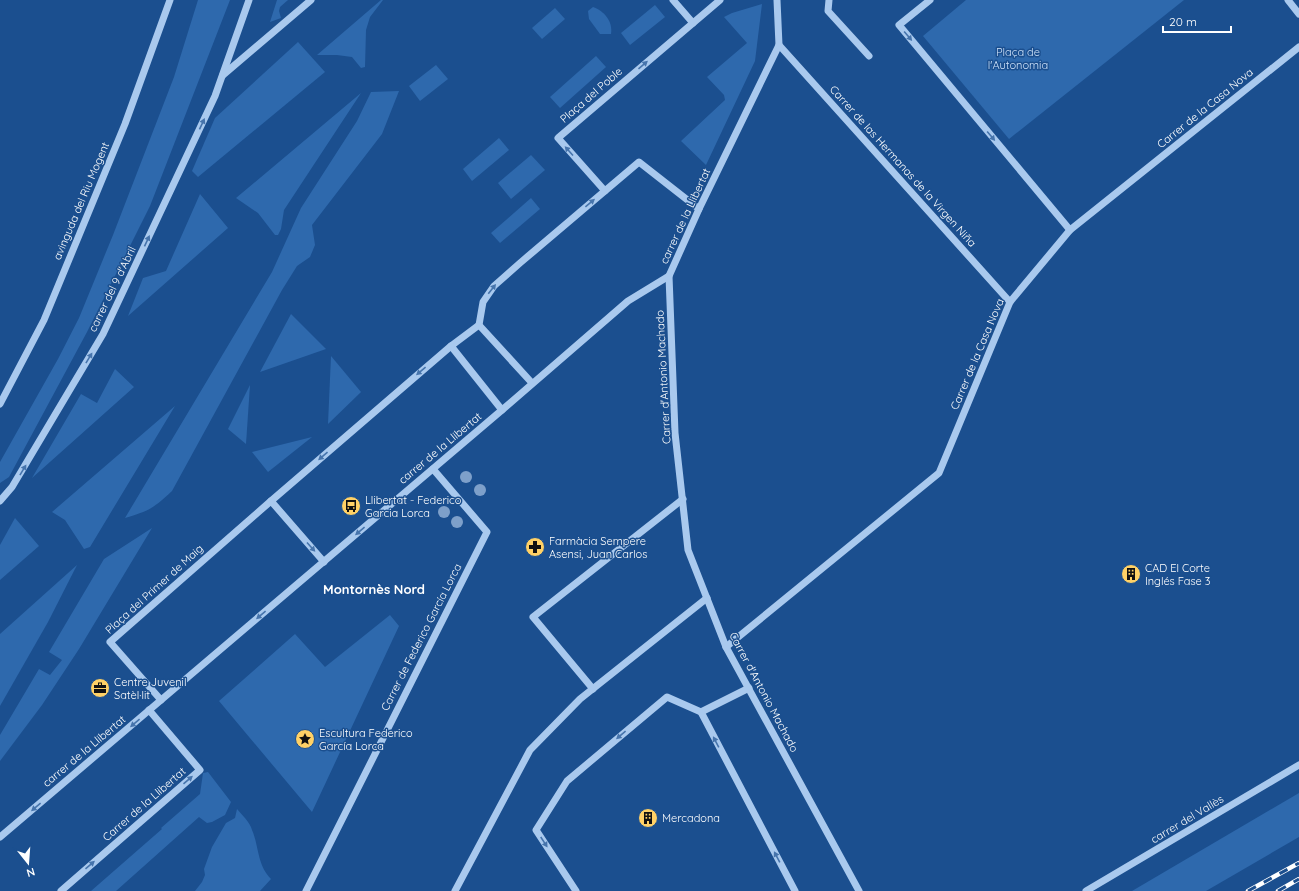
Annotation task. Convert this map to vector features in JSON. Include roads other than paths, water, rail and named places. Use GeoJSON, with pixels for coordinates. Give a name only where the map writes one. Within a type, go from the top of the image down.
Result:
{"type":"FeatureCollection","features":[{"type":"Feature","properties":{"kind":"street","name":"avinguda del Riu Mogent"},"geometry":{"type":"LineString","coordinates":[[0,404],[44,320],[125,124],[170,0]]}},
{"type":"Feature","properties":{"kind":"street","name":"carrer del 9 d'Abril"},"geometry":{"type":"LineString","coordinates":[[0,501],[12,487],[103,334],[215,96],[249,0]]}},
{"type":"Feature","properties":{"kind":"street"},"geometry":{"type":"LineString","coordinates":[[222,75],[311,0]]}},
{"type":"Feature","properties":{"kind":"street"},"geometry":{"type":"LineString","coordinates":[[673,0],[693,23]]}},
{"type":"Feature","properties":{"kind":"street","name":"Plaça del Poble"},"geometry":{"type":"LineString","coordinates":[[605,191],[558,138],[720,0]]}},
{"type":"Feature","properties":{"kind":"street","name":"carrer de la Llibertat"},"geometry":{"type":"LineString","coordinates":[[0,837],[628,301],[669,276],[699,209],[779,45],[777,0]]}},
{"type":"Feature","properties":{"kind":"street"},"geometry":{"type":"LineString","coordinates":[[829,0],[828,11],[869,56]]}},
{"type":"Feature","properties":{"kind":"street"},"geometry":{"type":"LineString","coordinates":[[930,0],[899,25],[1070,230]]}},
{"type":"Feature","properties":{"kind":"street"},"geometry":{"type":"LineString","coordinates":[[1288,0],[1299,14]]}},
{"type":"Feature","properties":{"kind":"street","name":"Carrer de las Hermanas de la Virgen Niña"},"geometry":{"type":"LineString","coordinates":[[779,45],[1010,302]]}},
{"type":"Feature","properties":{"kind":"street","name":"Carrer de la Casa Nova"},"geometry":{"type":"LineString","coordinates":[[726,646],[939,473],[1010,302],[1070,230],[1299,47]]}},
{"type":"Feature","properties":{"kind":"street"},"geometry":{"type":"LineString","coordinates":[[532,383],[479,325],[483,302],[494,286],[639,162],[699,209]]}},
{"type":"Feature","properties":{"kind":"street","name":"Carrer d'Antonio Machado"},"geometry":{"type":"LineString","coordinates":[[669,276],[675,433],[688,550],[726,646],[859,891]]}},
{"type":"Feature","properties":{"kind":"street","name":"Plaça del Primer de Maig"},"geometry":{"type":"LineString","coordinates":[[161,700],[110,642],[451,346],[479,325]]}},
{"type":"Feature","properties":{"kind":"street"},"geometry":{"type":"LineString","coordinates":[[451,346],[502,410]]}},
{"type":"Feature","properties":{"kind":"street","name":"Carrer de Federico García Lorca"},"geometry":{"type":"LineString","coordinates":[[306,891],[487,532],[433,469]]}},
{"type":"Feature","properties":{"kind":"street"},"geometry":{"type":"LineString","coordinates":[[593,689],[533,617],[683,499]]}},
{"type":"Feature","properties":{"kind":"street"},"geometry":{"type":"LineString","coordinates":[[270,502],[324,562]]}},
{"type":"Feature","properties":{"kind":"street"},"geometry":{"type":"LineString","coordinates":[[455,891],[530,750],[580,699],[707,598]]}},
{"type":"Feature","properties":{"kind":"street"},"geometry":{"type":"LineString","coordinates":[[701,712],[749,688]]}},
{"type":"Feature","properties":{"kind":"street"},"geometry":{"type":"LineString","coordinates":[[576,891],[536,830],[567,781],[667,697],[701,712],[795,891]]}},
{"type":"Feature","properties":{"kind":"street","name":"Carrer de la Llibertat"},"geometry":{"type":"LineString","coordinates":[[61,891],[200,770],[149,710]]}},
{"type":"Feature","properties":{"kind":"street","name":"carrer del Vallès"},"geometry":{"type":"LineString","coordinates":[[1086,891],[1299,765]]}},
{"type":"Feature","properties":{"kind":"railway"},"geometry":{"type":"LineString","coordinates":[[1248,891],[1299,863]]}},
{"type":"Feature","properties":{"kind":"railway"},"geometry":{"type":"LineString","coordinates":[[1278,891],[1299,879]]}},
{"type":"Feature","properties":{"kind":"place","name":"Llibertat - Federico Garcia Lorca"},"geometry":{"type":"Point","coordinates":[351,506]}},
{"type":"Feature","properties":{"kind":"place","name":"Farmàcia Sempere Asensi, Juan Carlos"},"geometry":{"type":"Point","coordinates":[535,547]}},
{"type":"Feature","properties":{"kind":"place","name":"CAD El Corte Inglés Fase 3"},"geometry":{"type":"Point","coordinates":[1131,574]}},
{"type":"Feature","properties":{"kind":"place","name":"Centre Juvenil Satèl·lit"},"geometry":{"type":"Point","coordinates":[100,688]}},
{"type":"Feature","properties":{"kind":"place","name":"Escultura Federico García Lorca"},"geometry":{"type":"Point","coordinates":[305,739]}},
{"type":"Feature","properties":{"kind":"place","name":"Mercadona"},"geometry":{"type":"Point","coordinates":[648,818]}},
{"type":"Feature","properties":{"kind":"district","name":"Montornès Nord"},"geometry":{"type":"Point","coordinates":[374,589]}},
{"type":"Feature","properties":{"kind":"park label","name":"Plaça de l'Autonomia"},"geometry":{"type":"Point","coordinates":[1018,58]}}]}
